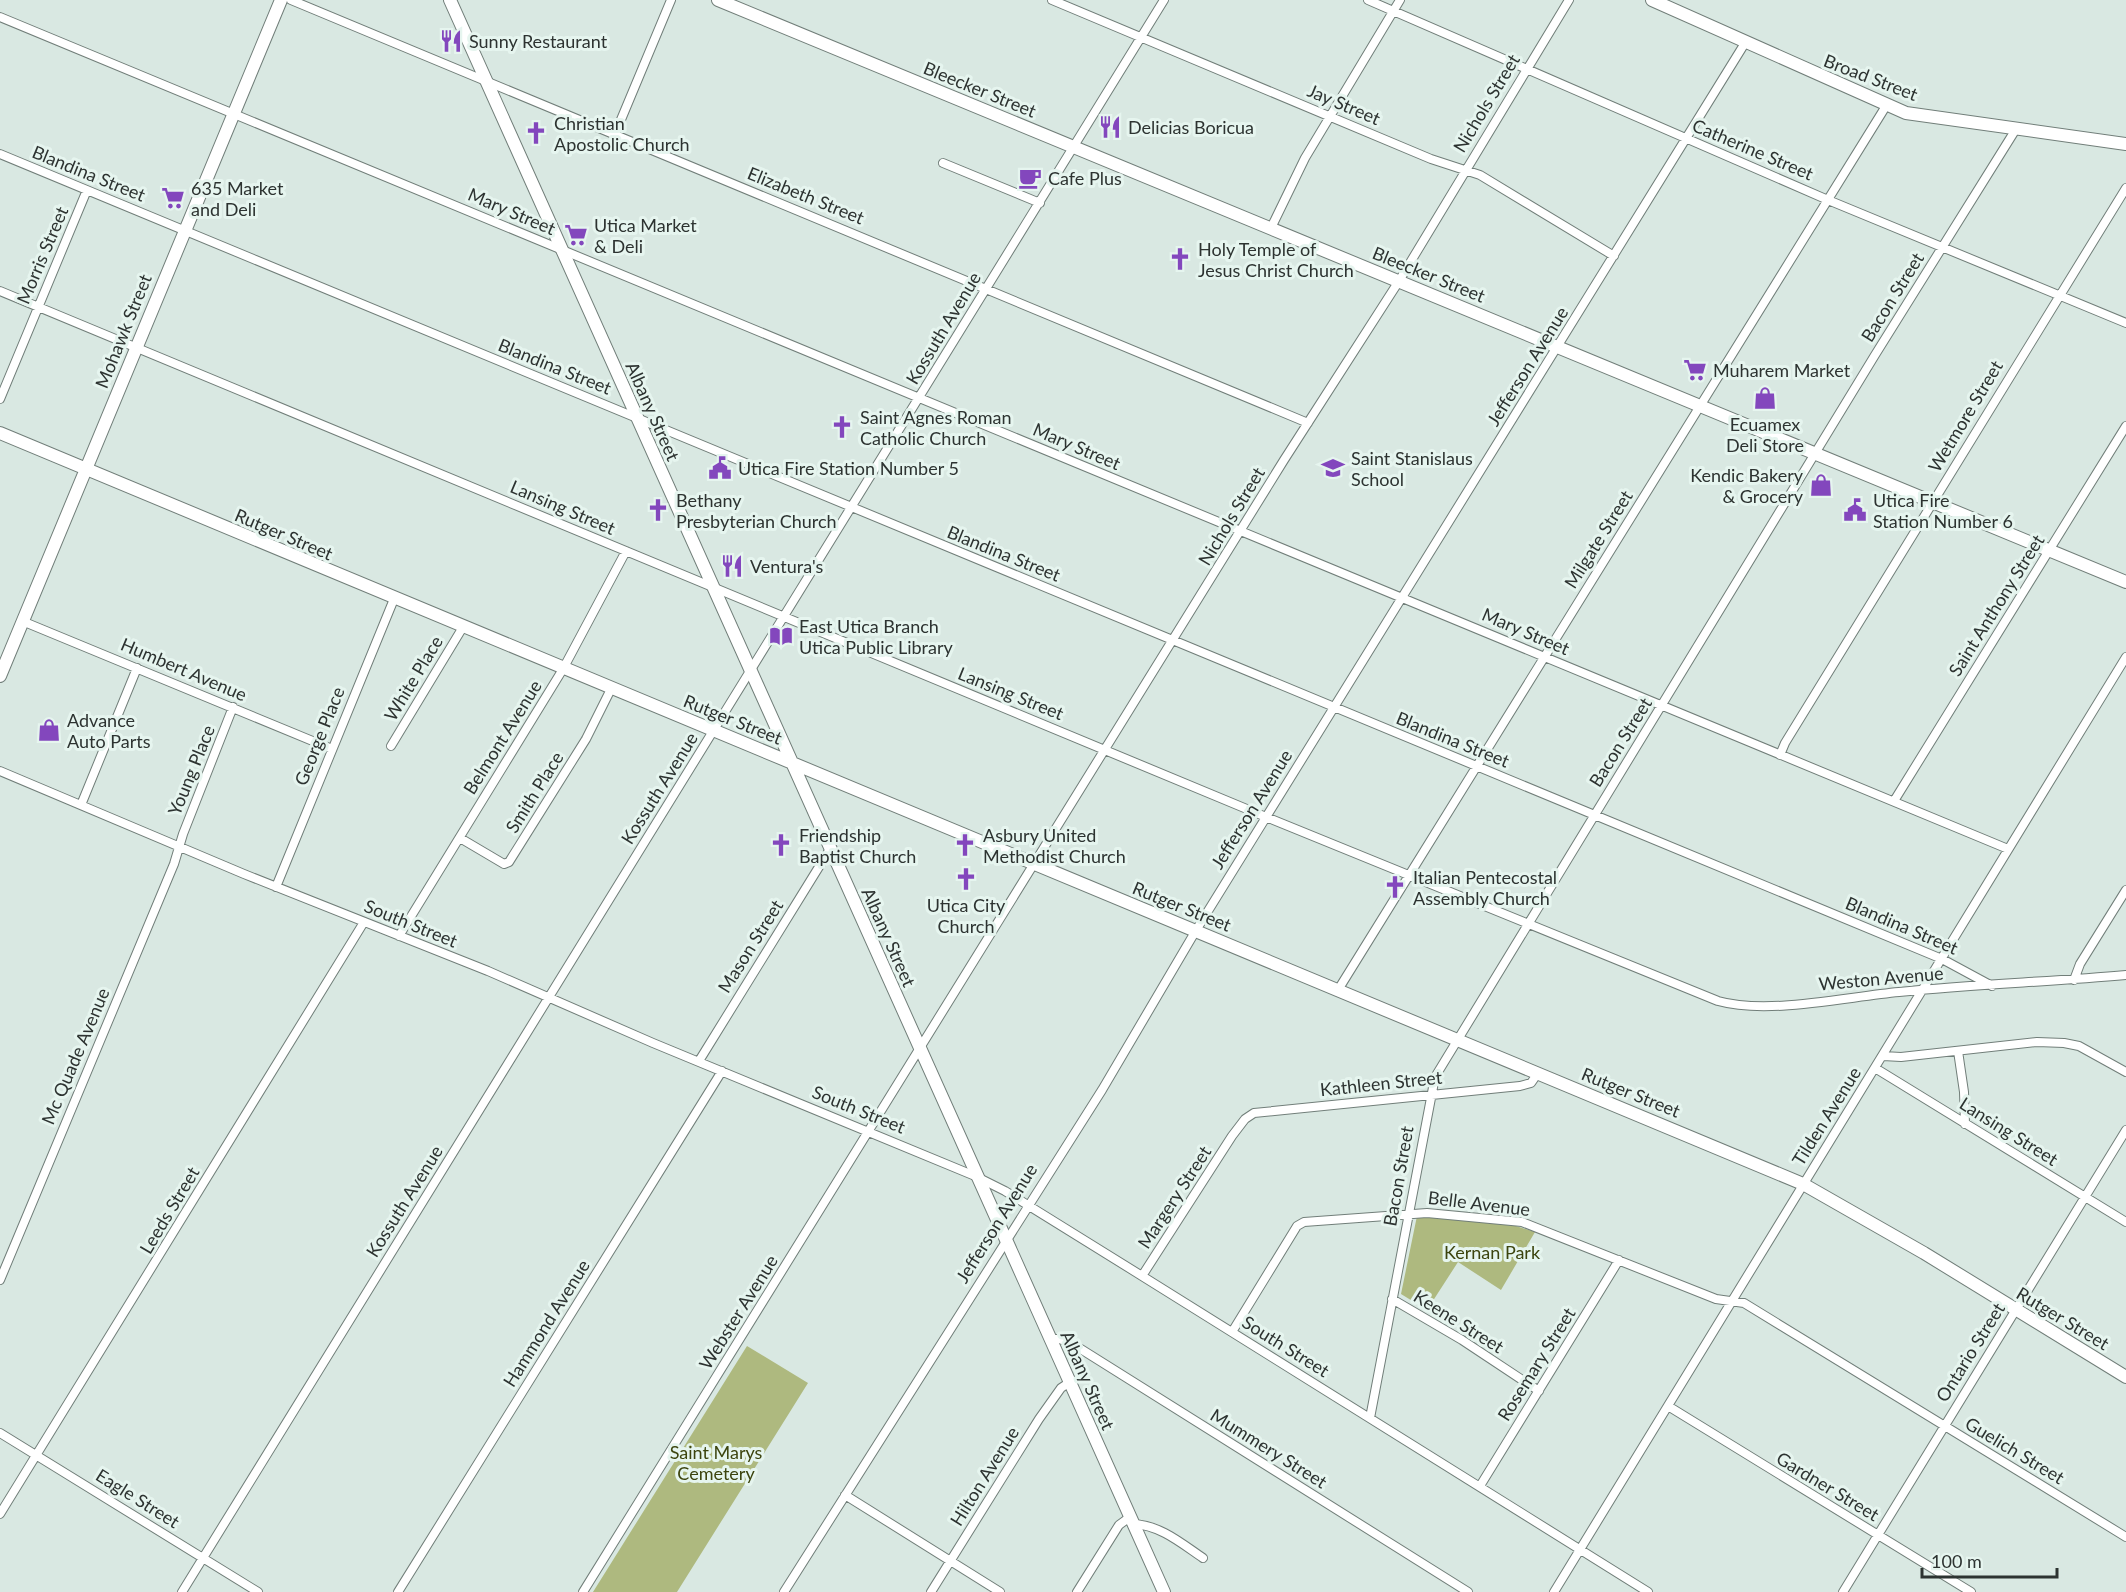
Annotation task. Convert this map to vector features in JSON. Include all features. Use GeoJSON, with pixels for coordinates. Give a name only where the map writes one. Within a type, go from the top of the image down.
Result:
{"type":"FeatureCollection","features":[{"type":"Feature","properties":{"kind":"street","name":"Mohawk Street"},"geometry":{"type":"LineString","coordinates":[[0,676],[136,347],[236,114],[281,0]]}},
{"type":"Feature","properties":{"kind":"street","name":"Elizabeth Street"},"geometry":{"type":"LineString","coordinates":[[291,0],[1308,423]]}},
{"type":"Feature","properties":{"kind":"street","name":"Albany Street"},"geometry":{"type":"LineString","coordinates":[[450,0],[560,249],[715,588],[975,1176],[1164,1592]]}},
{"type":"Feature","properties":{"kind":"street"},"geometry":{"type":"LineString","coordinates":[[615,135],[671,0]]}},
{"type":"Feature","properties":{"kind":"street","name":"Bleecker Street"},"geometry":{"type":"LineString","coordinates":[[718,0],[2126,582]]}},
{"type":"Feature","properties":{"kind":"street","name":"Jay Street"},"geometry":{"type":"LineString","coordinates":[[1052,0],[1431,159],[1480,175],[1614,256]]}},
{"type":"Feature","properties":{"kind":"street","name":"Kossuth Avenue"},"geometry":{"type":"LineString","coordinates":[[182,1592],[1164,0]]}},
{"type":"Feature","properties":{"kind":"street","name":"Catherine Street"},"geometry":{"type":"LineString","coordinates":[[1368,0],[1828,200],[2126,323]]}},
{"type":"Feature","properties":{"kind":"street"},"geometry":{"type":"LineString","coordinates":[[1271,228],[1329,116],[1400,0]]}},
{"type":"Feature","properties":{"kind":"street","name":"Nichols Street"},"geometry":{"type":"LineString","coordinates":[[919,1049],[1399,280],[1569,0]]}},
{"type":"Feature","properties":{"kind":"street","name":"Broad Street"},"geometry":{"type":"LineString","coordinates":[[1652,0],[1905,113],[2126,144]]}},
{"type":"Feature","properties":{"kind":"street","name":"Mary Street"},"geometry":{"type":"LineString","coordinates":[[0,17],[2008,849]]}},
{"type":"Feature","properties":{"kind":"street","name":"Jefferson Avenue"},"geometry":{"type":"LineString","coordinates":[[784,1592],[1004,1240],[1101,1090],[1266,817],[1745,43]]}},
{"type":"Feature","properties":{"kind":"street","name":"Milgate Street"},"geometry":{"type":"LineString","coordinates":[[1338,990],[1886,106]]}},
{"type":"Feature","properties":{"kind":"street","name":"Bacon Street"},"geometry":{"type":"LineString","coordinates":[[1370,1418],[1435,1077],[2016,129]]}},
{"type":"Feature","properties":{"kind":"street","name":"Blandina Street"},"geometry":{"type":"LineString","coordinates":[[0,154],[1942,959],[1993,987]]}},
{"type":"Feature","properties":{"kind":"street"},"geometry":{"type":"LineString","coordinates":[[943,163],[1040,203]]}},
{"type":"Feature","properties":{"kind":"street","name":"Wetmore Street"},"geometry":{"type":"LineString","coordinates":[[1780,755],[1785,743],[2058,295],[2126,188]]}},
{"type":"Feature","properties":{"kind":"street","name":"Morris Street"},"geometry":{"type":"LineString","coordinates":[[0,399],[87,190]]}},
{"type":"Feature","properties":{"kind":"street","name":"Lansing Street"},"geometry":{"type":"LineString","coordinates":[[0,291],[1266,817],[1679,985]]}},
{"type":"Feature","properties":{"kind":"street","name":"Saint Anthony Street"},"geometry":{"type":"LineString","coordinates":[[1894,801],[2126,426]]}},
{"type":"Feature","properties":{"kind":"street","name":"Rutger Street"},"geometry":{"type":"LineString","coordinates":[[0,433],[85,471],[1803,1184],[1853,1211],[2126,1377]]}},
{"type":"Feature","properties":{"kind":"street","name":"Belmont Avenue"},"geometry":{"type":"LineString","coordinates":[[399,936],[563,669],[626,551]]}},
{"type":"Feature","properties":{"kind":"street","name":"George Place"},"geometry":{"type":"LineString","coordinates":[[276,887],[394,598]]}},
{"type":"Feature","properties":{"kind":"street","name":"Humbert Avenue"},"geometry":{"type":"LineString","coordinates":[[22,621],[332,749]]}},
{"type":"Feature","properties":{"kind":"street","name":"White Place"},"geometry":{"type":"LineString","coordinates":[[391,746],[463,627]]}},
{"type":"Feature","properties":{"kind":"street","name":"Tilden Avenue"},"geometry":{"type":"LineString","coordinates":[[1554,1592],[2126,657]]}},
{"type":"Feature","properties":{"kind":"street"},"geometry":{"type":"LineString","coordinates":[[81,805],[137,668]]}},
{"type":"Feature","properties":{"kind":"street","name":"Smith Place"},"geometry":{"type":"LineString","coordinates":[[460,838],[504,864],[509,862],[586,740],[610,689]]}},
{"type":"Feature","properties":{"kind":"street","name":"Young Place"},"geometry":{"type":"LineString","coordinates":[[180,845],[233,707]]}},
{"type":"Feature","properties":{"kind":"street","name":"South Street"},"geometry":{"type":"LineString","coordinates":[[0,771],[975,1176],[1027,1205],[1142,1276],[1648,1592]]}},
{"type":"Feature","properties":{"kind":"street","name":"Mc Quade Avenue"},"geometry":{"type":"LineString","coordinates":[[0,1280],[180,845]]}},
{"type":"Feature","properties":{"kind":"street","name":"Mason Street"},"geometry":{"type":"LineString","coordinates":[[699,1061],[830,849]]}},
{"type":"Feature","properties":{"kind":"street"},"geometry":{"type":"LineString","coordinates":[[2074,980],[2080,964],[2126,890]]}},
{"type":"Feature","properties":{"kind":"street","name":"Leeds Street"},"geometry":{"type":"LineString","coordinates":[[0,1514],[364,922]]}},
{"type":"Feature","properties":{"kind":"street","name":"Weston Avenue"},"geometry":{"type":"LineString","coordinates":[[1679,985],[1738,1006],[2126,975]]}},
{"type":"Feature","properties":{"kind":"street"},"geometry":{"type":"LineString","coordinates":[[1883,1056],[1901,1057],[2037,1042],[2064,1043],[2079,1046],[2126,1072]]}},
{"type":"Feature","properties":{"kind":"street","name":"Webster Avenue"},"geometry":{"type":"LineString","coordinates":[[583,1592],[919,1049]]}},
{"type":"Feature","properties":{"kind":"street"},"geometry":{"type":"LineString","coordinates":[[1958,1051],[1964,1092],[1965,1124]]}},
{"type":"Feature","properties":{"kind":"street","name":"Lansing Street"},"geometry":{"type":"LineString","coordinates":[[1875,1068],[2126,1222]]}},
{"type":"Feature","properties":{"kind":"street","name":"Hammond Avenue"},"geometry":{"type":"LineString","coordinates":[[398,1592],[722,1071]]}},
{"type":"Feature","properties":{"kind":"street","name":"Kathleen Street"},"geometry":{"type":"LineString","coordinates":[[1232,1136],[1245,1119],[1254,1113],[1520,1086],[1531,1083],[1538,1073]]}},
{"type":"Feature","properties":{"kind":"street","name":"Ontario Street"},"geometry":{"type":"LineString","coordinates":[[1842,1592],[2126,1130]]}},
{"type":"Feature","properties":{"kind":"street","name":"Margery Street"},"geometry":{"type":"LineString","coordinates":[[1142,1276],[1232,1136]]}},
{"type":"Feature","properties":{"kind":"street","name":"Belle Avenue"},"geometry":{"type":"LineString","coordinates":[[1232,1332],[1297,1226],[1304,1222],[1408,1213],[1522,1222],[1716,1299],[1733,1301]]}},
{"type":"Feature","properties":{"kind":"street","name":"Rosemary Street"},"geometry":{"type":"LineString","coordinates":[[1480,1486],[1619,1260]]}},
{"type":"Feature","properties":{"kind":"street","name":"Keene Street"},"geometry":{"type":"LineString","coordinates":[[1392,1299],[1539,1391]]}},
{"type":"Feature","properties":{"kind":"street","name":"Guelich Street"},"geometry":{"type":"LineString","coordinates":[[1733,1301],[1744,1303],[2126,1537]]}},
{"type":"Feature","properties":{"kind":"street","name":"Mummery Street"},"geometry":{"type":"LineString","coordinates":[[1050,1339],[1060,1339],[1076,1346],[1468,1592]]}},
{"type":"Feature","properties":{"kind":"street","name":"Hilton Avenue"},"geometry":{"type":"LineString","coordinates":[[931,1592],[1039,1419],[1060,1388],[1070,1382]]}},
{"type":"Feature","properties":{"kind":"street","name":"Gardner Street"},"geometry":{"type":"LineString","coordinates":[[1668,1406],[1971,1592]]}},
{"type":"Feature","properties":{"kind":"street","name":"Eagle Street"},"geometry":{"type":"LineString","coordinates":[[0,1433],[258,1592]]}},
{"type":"Feature","properties":{"kind":"street"},"geometry":{"type":"LineString","coordinates":[[845,1495],[1000,1592]]}},
{"type":"Feature","properties":{"kind":"street"},"geometry":{"type":"LineString","coordinates":[[1077,1592],[1119,1525],[1131,1520],[1163,1531],[1203,1558]]}},
{"type":"Feature","properties":{"kind":"green space","name":"Kernan Park"},"geometry":{"type":"Polygon","coordinates":[[[1417,1216],[1516,1226],[1535,1232],[1501,1290],[1458,1262],[1427,1310],[1401,1294],[1417,1216]]]}},
{"type":"Feature","properties":{"kind":"green space","name":"Saint Marys Cemetery"},"geometry":{"type":"Polygon","coordinates":[[[747,1346],[808,1383],[677,1592],[593,1592],[747,1346]]]}},
{"type":"Feature","properties":{"kind":"place","name":"Sunny Restaurant"},"geometry":{"type":"Point","coordinates":[451,41]}},
{"type":"Feature","properties":{"kind":"place","name":"Delicias Boricua"},"geometry":{"type":"Point","coordinates":[1110,127]}},
{"type":"Feature","properties":{"kind":"place","name":"Christian Apostolic Church"},"geometry":{"type":"Point","coordinates":[536,133]}},
{"type":"Feature","properties":{"kind":"place","name":"Cafe Plus"},"geometry":{"type":"Point","coordinates":[1030,178]}},
{"type":"Feature","properties":{"kind":"place","name":"635 Market and Deli"},"geometry":{"type":"Point","coordinates":[173,198]}},
{"type":"Feature","properties":{"kind":"place","name":"Utica Market & Deli"},"geometry":{"type":"Point","coordinates":[576,235]}},
{"type":"Feature","properties":{"kind":"place","name":"Holy Temple of Jesus Christ Church"},"geometry":{"type":"Point","coordinates":[1180,259]}},
{"type":"Feature","properties":{"kind":"place","name":"Muharem Market"},"geometry":{"type":"Point","coordinates":[1695,370]}},
{"type":"Feature","properties":{"kind":"place","name":"Ecuamex Deli Store"},"geometry":{"type":"Point","coordinates":[1765,398]}},
{"type":"Feature","properties":{"kind":"place","name":"Saint Agnes Roman Catholic Church"},"geometry":{"type":"Point","coordinates":[842,427]}},
{"type":"Feature","properties":{"kind":"place","name":"Utica Fire Station Number 5"},"geometry":{"type":"Point","coordinates":[720,468]}},
{"type":"Feature","properties":{"kind":"place","name":"Saint Stanislaus School"},"geometry":{"type":"Point","coordinates":[1333,468]}},
{"type":"Feature","properties":{"kind":"place","name":"Kendic Bakery & Grocery"},"geometry":{"type":"Point","coordinates":[1821,485]}},
{"type":"Feature","properties":{"kind":"place","name":"Bethany Presbyterian Church"},"geometry":{"type":"Point","coordinates":[658,510]}},
{"type":"Feature","properties":{"kind":"place","name":"Utica Fire Station Number 6"},"geometry":{"type":"Point","coordinates":[1855,510]}},
{"type":"Feature","properties":{"kind":"place","name":"Ventura's"},"geometry":{"type":"Point","coordinates":[732,566]}},
{"type":"Feature","properties":{"kind":"place","name":"East Utica Branch Utica Public Library"},"geometry":{"type":"Point","coordinates":[781,636]}},
{"type":"Feature","properties":{"kind":"place","name":"Advance Auto Parts"},"geometry":{"type":"Point","coordinates":[49,730]}},
{"type":"Feature","properties":{"kind":"place","name":"Friendship Baptist Church"},"geometry":{"type":"Point","coordinates":[781,845]}},
{"type":"Feature","properties":{"kind":"place","name":"Asbury United Methodist Church"},"geometry":{"type":"Point","coordinates":[965,845]}},
{"type":"Feature","properties":{"kind":"place","name":"Utica City Church"},"geometry":{"type":"Point","coordinates":[966,879]}},
{"type":"Feature","properties":{"kind":"place","name":"Italian Pentecostal Assembly Church"},"geometry":{"type":"Point","coordinates":[1395,887]}}]}
